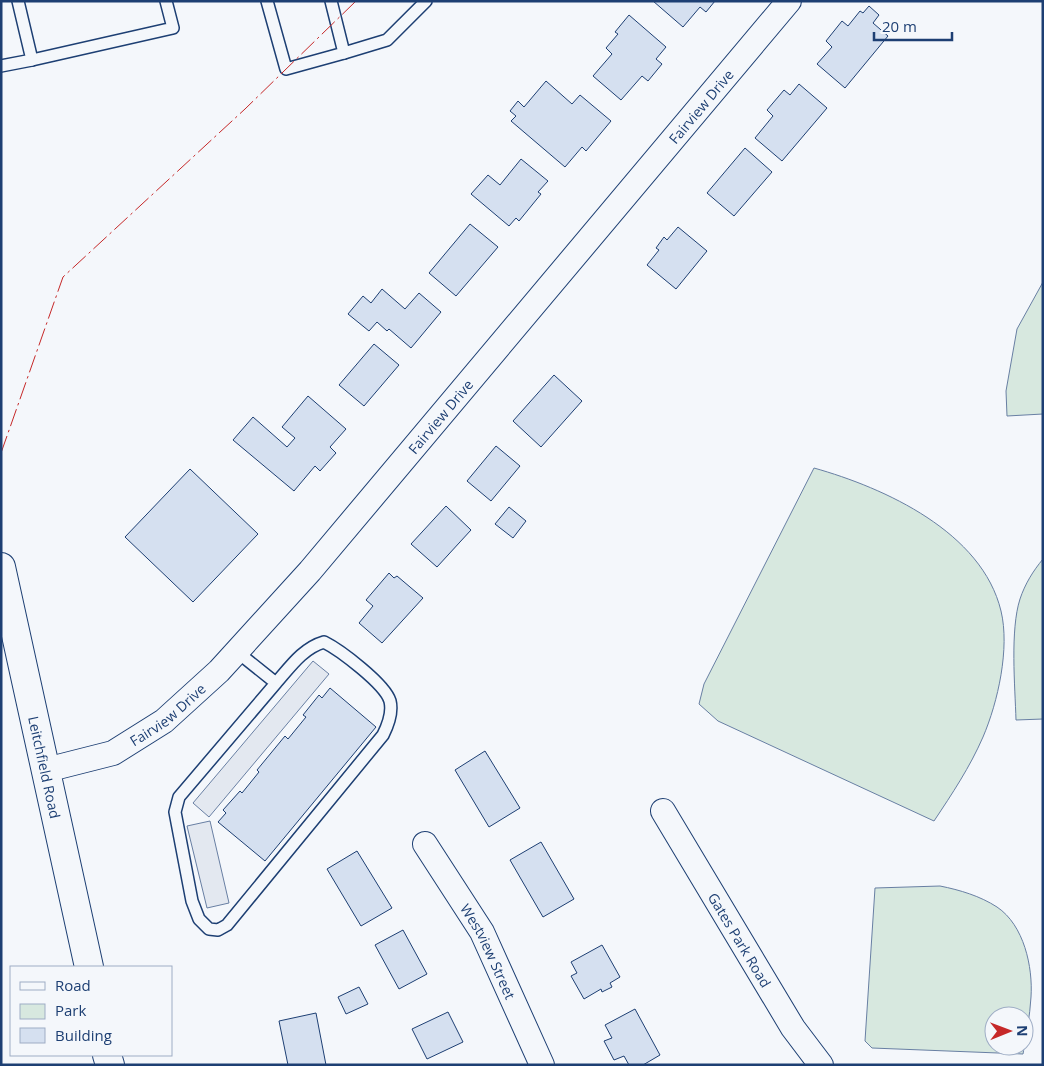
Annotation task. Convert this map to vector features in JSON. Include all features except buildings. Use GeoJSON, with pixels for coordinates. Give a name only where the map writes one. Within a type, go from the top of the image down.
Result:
{"type":"FeatureCollection","features":[{"type":"Feature","properties":{"kind":"main road","name":"Leitchfield Road"},"geometry":{"type":"LineString","coordinates":[[1,567],[89,966]]}},
{"type":"Feature","properties":{"kind":"street","name":"Fairview Drive"},"geometry":{"type":"LineString","coordinates":[[46,770],[113,753],[164,721],[219,670],[310,571],[789,1]]}},
{"type":"Feature","properties":{"kind":"street","name":"Gates Park Road"},"geometry":{"type":"LineString","coordinates":[[663,812],[793,1028],[820,1065]]}},
{"type":"Feature","properties":{"kind":"street","name":"Westview Street"},"geometry":{"type":"LineString","coordinates":[[425,844],[482,932],[542,1065]]}},
{"type":"Feature","properties":{"kind":"lane"},"geometry":{"type":"LineString","coordinates":[[18,1],[32,60]]}},
{"type":"Feature","properties":{"kind":"lane"},"geometry":{"type":"LineString","coordinates":[[1,66],[173,28],[166,1]]}},
{"type":"Feature","properties":{"kind":"lane"},"geometry":{"type":"LineString","coordinates":[[267,1],[286,69],[387,40],[426,1]]}},
{"type":"Feature","properties":{"kind":"lane"},"geometry":{"type":"LineString","coordinates":[[331,1],[344,53]]}},
{"type":"Feature","properties":{"kind":"lane"},"geometry":{"type":"LineString","coordinates":[[324,642],[370,675],[384,692],[390,700],[389,722],[383,735],[227,926],[218,930],[209,929],[199,919],[192,900],[175,812],[179,797],[276,683],[300,656],[313,645],[324,642]]}},
{"type":"Feature","properties":{"kind":"lane"},"geometry":{"type":"LineString","coordinates":[[236,652],[276,683]]}},
{"type":"Feature","properties":{"kind":"green space"},"geometry":{"type":"Polygon","coordinates":[[[1043,282],[1043,414],[1007,416],[1006,391],[1017,329],[1043,282]]]}},
{"type":"Feature","properties":{"kind":"green space"},"geometry":{"type":"Polygon","coordinates":[[[814,468],[871,488],[899,501],[927,517],[952,536],[974,558],[990,583],[1001,611],[1004,641],[1003,658],[998,692],[993,708],[983,737],[972,759],[934,821],[718,721],[699,704],[704,684],[814,468]]]}},
{"type":"Feature","properties":{"kind":"green space"},"geometry":{"type":"Polygon","coordinates":[[[1043,559],[1043,719],[1016,720],[1014,642],[1017,612],[1027,583],[1043,559]]]}},
{"type":"Feature","properties":{"kind":"green space"},"geometry":{"type":"Polygon","coordinates":[[[940,886],[990,903],[997,907],[1014,924],[1020,935],[1028,960],[1031,985],[1030,1006],[984,1006],[984,1052],[872,1048],[865,1041],[875,888],[940,886]]]}},
{"type":"Feature","properties":{"kind":"shaded area"},"geometry":{"type":"Polygon","coordinates":[[[313,661],[329,674],[209,817],[193,803],[313,661]]]}},
{"type":"Feature","properties":{"kind":"shaded area"},"geometry":{"type":"Polygon","coordinates":[[[210,821],[229,903],[207,908],[187,826],[210,821]]]}},
{"type":"Feature","properties":{"kind":"power"},"geometry":{"type":"LineString","coordinates":[[1,453],[63,277],[245,109],[356,1]]}}]}
